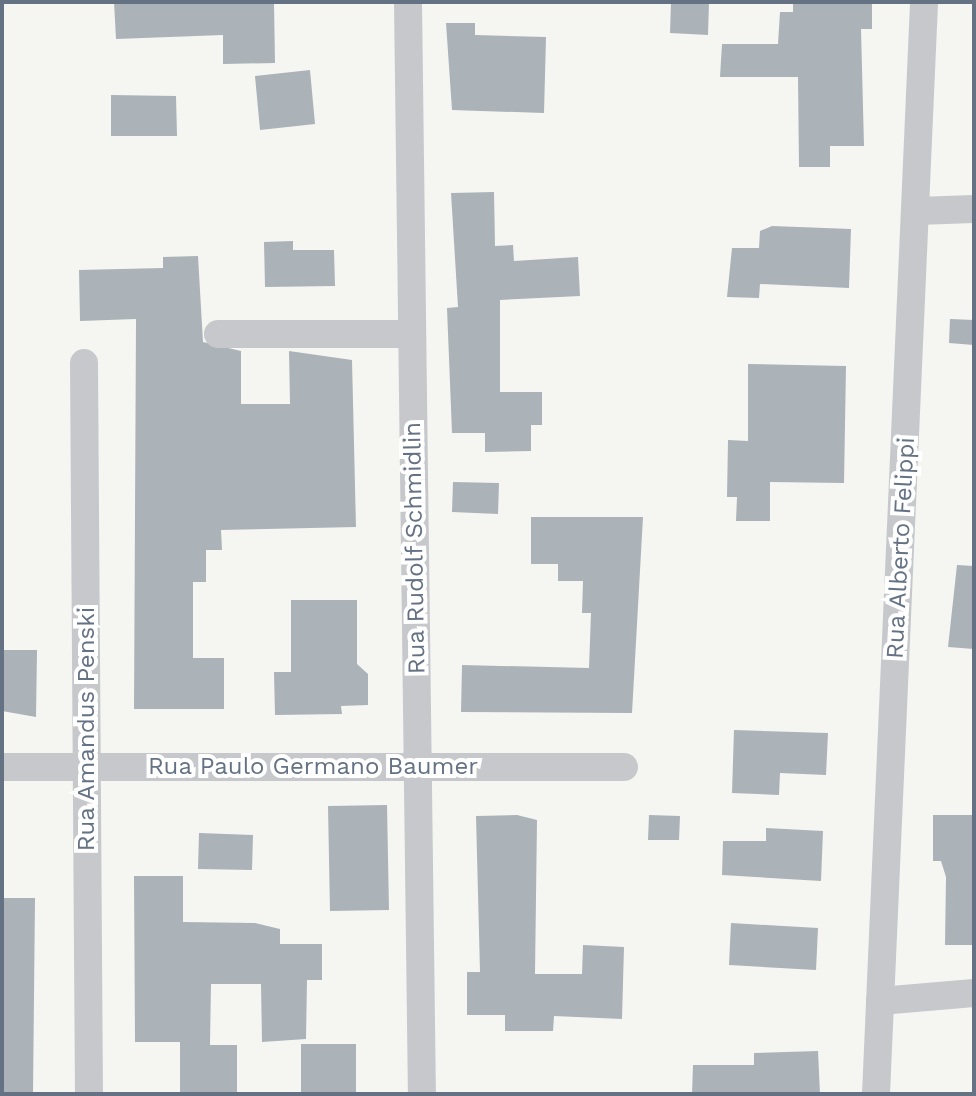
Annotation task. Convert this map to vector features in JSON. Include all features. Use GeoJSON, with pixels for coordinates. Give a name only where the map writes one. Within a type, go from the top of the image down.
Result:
{"type":"FeatureCollection","features":[{"type":"Feature","properties":{"kind":"street","name":"Rua Rudolf Schmidlin"},"geometry":{"type":"LineString","coordinates":[[408,2],[422,1094]]}},
{"type":"Feature","properties":{"kind":"street","name":"Rua Alberto Felippi"},"geometry":{"type":"LineString","coordinates":[[876,1094],[924,2]]}},
{"type":"Feature","properties":{"kind":"street"},"geometry":{"type":"LineString","coordinates":[[917,211],[974,209]]}},
{"type":"Feature","properties":{"kind":"street"},"geometry":{"type":"LineString","coordinates":[[218,334],[412,334]]}},
{"type":"Feature","properties":{"kind":"street","name":"Rua Amandus Penski"},"geometry":{"type":"LineString","coordinates":[[84,363],[89,1094]]}},
{"type":"Feature","properties":{"kind":"street","name":"Rua Paulo Germano Baumer"},"geometry":{"type":"LineString","coordinates":[[2,767],[624,767]]}},
{"type":"Feature","properties":{"kind":"street"},"geometry":{"type":"LineString","coordinates":[[880,1001],[974,993]]}},
{"type":"Feature","properties":{"kind":"building"},"geometry":{"type":"Polygon","coordinates":[[[114,2],[274,2],[275,63],[223,64],[223,35],[116,39],[114,2]]]}},
{"type":"Feature","properties":{"kind":"building"},"geometry":{"type":"Polygon","coordinates":[[[671,2],[709,2],[708,35],[670,33],[671,2]]]}},
{"type":"Feature","properties":{"kind":"building"},"geometry":{"type":"Polygon","coordinates":[[[793,2],[872,2],[872,29],[861,29],[864,146],[830,146],[830,167],[799,167],[798,77],[720,77],[722,44],[778,44],[780,12],[793,12],[793,2]]]}},
{"type":"Feature","properties":{"kind":"building"},"geometry":{"type":"Polygon","coordinates":[[[446,23],[475,23],[475,35],[546,37],[544,113],[452,110],[446,23]]]}},
{"type":"Feature","properties":{"kind":"building"},"geometry":{"type":"Polygon","coordinates":[[[310,70],[315,124],[260,130],[255,76],[310,70]]]}},
{"type":"Feature","properties":{"kind":"building"},"geometry":{"type":"Polygon","coordinates":[[[111,95],[176,96],[177,136],[111,136],[111,95]]]}},
{"type":"Feature","properties":{"kind":"building"},"geometry":{"type":"Polygon","coordinates":[[[494,192],[495,246],[513,245],[514,261],[578,257],[580,296],[500,300],[500,392],[542,392],[542,425],[531,425],[531,451],[485,452],[485,433],[452,433],[447,308],[458,307],[451,193],[494,192]]]}},
{"type":"Feature","properties":{"kind":"building"},"geometry":{"type":"Polygon","coordinates":[[[772,226],[851,229],[849,288],[760,284],[759,298],[727,297],[732,248],[759,248],[760,231],[772,226]]]}},
{"type":"Feature","properties":{"kind":"building"},"geometry":{"type":"Polygon","coordinates":[[[293,241],[293,250],[334,250],[335,286],[265,287],[264,242],[293,241]]]}},
{"type":"Feature","properties":{"kind":"building"},"geometry":{"type":"Polygon","coordinates":[[[198,256],[203,342],[241,351],[241,404],[290,404],[289,351],[352,360],[356,527],[221,530],[222,550],[206,550],[206,582],[193,582],[193,658],[224,658],[224,709],[134,709],[136,319],[80,321],[79,270],[163,268],[163,257],[198,256]]]}},
{"type":"Feature","properties":{"kind":"building"},"geometry":{"type":"Polygon","coordinates":[[[950,319],[974,320],[974,345],[949,343],[950,319]]]}},
{"type":"Feature","properties":{"kind":"building"},"geometry":{"type":"Polygon","coordinates":[[[748,364],[846,366],[844,483],[770,482],[770,521],[736,521],[737,497],[727,497],[728,440],[748,441],[748,364]]]}},
{"type":"Feature","properties":{"kind":"building"},"geometry":{"type":"Polygon","coordinates":[[[453,482],[499,483],[498,514],[452,512],[453,482]]]}},
{"type":"Feature","properties":{"kind":"building"},"geometry":{"type":"Polygon","coordinates":[[[531,517],[643,517],[632,713],[461,712],[462,665],[589,668],[591,613],[582,613],[583,581],[558,581],[558,564],[531,564],[531,517]]]}},
{"type":"Feature","properties":{"kind":"building"},"geometry":{"type":"Polygon","coordinates":[[[957,565],[974,566],[974,649],[948,647],[957,565]]]}},
{"type":"Feature","properties":{"kind":"building"},"geometry":{"type":"Polygon","coordinates":[[[291,600],[357,600],[357,664],[368,674],[368,705],[341,706],[342,714],[275,715],[274,672],[291,672],[291,600]]]}},
{"type":"Feature","properties":{"kind":"building"},"geometry":{"type":"Polygon","coordinates":[[[2,650],[37,650],[36,717],[2,711],[2,650]]]}},
{"type":"Feature","properties":{"kind":"building"},"geometry":{"type":"Polygon","coordinates":[[[734,730],[828,733],[826,775],[780,773],[779,795],[732,793],[734,730]]]}},
{"type":"Feature","properties":{"kind":"building"},"geometry":{"type":"Polygon","coordinates":[[[387,805],[389,910],[330,911],[328,806],[387,805]]]}},
{"type":"Feature","properties":{"kind":"building"},"geometry":{"type":"Polygon","coordinates":[[[517,815],[537,820],[535,974],[582,974],[583,945],[624,947],[622,1019],[554,1016],[553,1031],[505,1031],[505,1015],[467,1015],[467,972],[480,972],[476,816],[517,815]]]}},
{"type":"Feature","properties":{"kind":"building"},"geometry":{"type":"Polygon","coordinates":[[[649,815],[680,816],[679,840],[648,840],[649,815]]]}},
{"type":"Feature","properties":{"kind":"building"},"geometry":{"type":"Polygon","coordinates":[[[933,815],[974,815],[974,945],[945,945],[946,877],[941,861],[933,861],[933,815]]]}},
{"type":"Feature","properties":{"kind":"building"},"geometry":{"type":"Polygon","coordinates":[[[766,828],[823,831],[821,881],[722,875],[723,841],[766,841],[766,828]]]}},
{"type":"Feature","properties":{"kind":"building"},"geometry":{"type":"Polygon","coordinates":[[[199,833],[253,835],[252,870],[198,869],[199,833]]]}},
{"type":"Feature","properties":{"kind":"building"},"geometry":{"type":"Polygon","coordinates":[[[134,876],[183,876],[183,922],[255,923],[280,929],[280,944],[322,944],[322,980],[307,980],[306,1039],[262,1042],[261,984],[211,984],[210,1045],[237,1045],[237,1094],[180,1094],[180,1042],[135,1042],[134,876]]]}},
{"type":"Feature","properties":{"kind":"building"},"geometry":{"type":"Polygon","coordinates":[[[2,898],[35,898],[33,1094],[2,1094],[2,898]]]}},
{"type":"Feature","properties":{"kind":"building"},"geometry":{"type":"Polygon","coordinates":[[[731,923],[818,928],[816,970],[729,965],[731,923]]]}},
{"type":"Feature","properties":{"kind":"building"},"geometry":{"type":"Polygon","coordinates":[[[301,1044],[356,1044],[356,1094],[301,1094],[301,1044]]]}},
{"type":"Feature","properties":{"kind":"building"},"geometry":{"type":"Polygon","coordinates":[[[818,1051],[820,1094],[692,1094],[693,1065],[754,1065],[754,1053],[818,1051]]]}}]}
